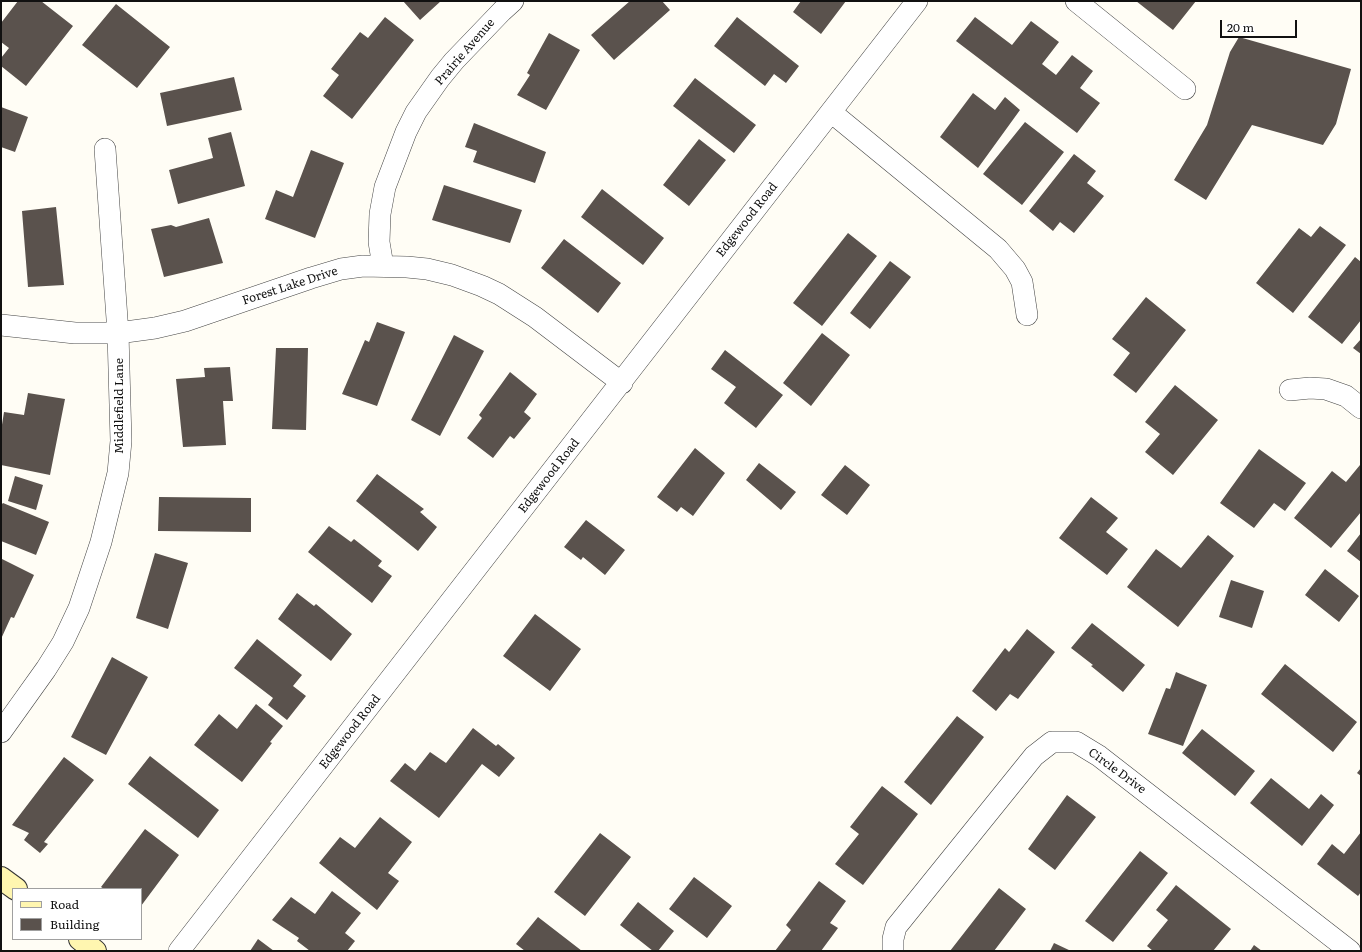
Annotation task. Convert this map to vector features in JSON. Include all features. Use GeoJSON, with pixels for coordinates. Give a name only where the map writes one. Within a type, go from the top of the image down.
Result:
{"type":"FeatureCollection","features":[{"type":"Feature","properties":{"kind":"street","name":"Prairie Avenue"},"geometry":{"type":"LineString","coordinates":[[384,266],[379,242],[380,214],[385,187],[406,132],[416,112],[450,66],[502,10],[513,1]]}},
{"type":"Feature","properties":{"kind":"street","name":"Edgewood Road"},"geometry":{"type":"LineString","coordinates":[[179,951],[622,383],[917,1]]}},
{"type":"Feature","properties":{"kind":"street"},"geometry":{"type":"LineString","coordinates":[[1076,1],[1186,89]]}},
{"type":"Feature","properties":{"kind":"street"},"geometry":{"type":"LineString","coordinates":[[831,112],[998,249],[1015,269],[1022,282],[1027,315]]}},
{"type":"Feature","properties":{"kind":"street","name":"Middlefield Lane"},"geometry":{"type":"LineString","coordinates":[[1,732],[63,642],[79,608],[101,542],[118,473],[121,441],[118,332],[105,148]]}},
{"type":"Feature","properties":{"kind":"street","name":"Forest Lake Drive"},"geometry":{"type":"LineString","coordinates":[[1,325],[75,334],[118,332],[155,328],[185,321],[341,269],[363,266],[407,267],[438,272],[465,279],[499,294],[535,317],[622,383]]}},
{"type":"Feature","properties":{"kind":"street"},"geometry":{"type":"LineString","coordinates":[[1290,390],[1310,388],[1326,389],[1346,396],[1361,408]]}},
{"type":"Feature","properties":{"kind":"street","name":"Circle Drive"},"geometry":{"type":"LineString","coordinates":[[893,951],[893,939],[896,927],[1034,756],[1052,742],[1076,742],[1099,756],[1350,951]]}},
{"type":"Feature","properties":{"kind":"street"},"geometry":{"type":"LineString","coordinates":[[1,878],[15,888]]}},
{"type":"Feature","properties":{"kind":"street"},"geometry":{"type":"LineString","coordinates":[[81,940],[95,951]]}},
{"type":"Feature","properties":{"kind":"building"},"geometry":{"type":"Polygon","coordinates":[[[18,1],[41,1],[73,26],[26,86],[1,66],[1,58],[9,48],[1,42],[1,23],[18,1]]]}},
{"type":"Feature","properties":{"kind":"building"},"geometry":{"type":"Polygon","coordinates":[[[403,1],[441,1],[420,20],[403,1]]]}},
{"type":"Feature","properties":{"kind":"building"},"geometry":{"type":"Polygon","coordinates":[[[630,1],[662,1],[670,10],[614,60],[591,35],[630,1]]]}},
{"type":"Feature","properties":{"kind":"building"},"geometry":{"type":"Polygon","coordinates":[[[801,1],[846,1],[821,34],[793,12],[801,1]]]}},
{"type":"Feature","properties":{"kind":"building"},"geometry":{"type":"Polygon","coordinates":[[[1136,1],[1196,1],[1173,30],[1136,1]]]}},
{"type":"Feature","properties":{"kind":"building"},"geometry":{"type":"Polygon","coordinates":[[[116,4],[170,47],[137,88],[82,45],[116,4]]]}},
{"type":"Feature","properties":{"kind":"building"},"geometry":{"type":"Polygon","coordinates":[[[385,17],[414,40],[352,119],[323,96],[339,75],[331,69],[360,32],[368,38],[385,17]]]}},
{"type":"Feature","properties":{"kind":"building"},"geometry":{"type":"Polygon","coordinates":[[[737,17],[799,66],[786,83],[774,74],[765,86],[714,46],[737,17]]]}},
{"type":"Feature","properties":{"kind":"building"},"geometry":{"type":"Polygon","coordinates":[[[975,17],[1012,45],[1031,21],[1059,42],[1042,64],[1056,75],[1072,55],[1093,71],[1080,88],[1100,103],[1077,133],[956,41],[975,17]]]}},
{"type":"Feature","properties":{"kind":"building"},"geometry":{"type":"Polygon","coordinates":[[[549,33],[580,50],[546,110],[517,95],[530,75],[527,73],[549,33]]]}},
{"type":"Feature","properties":{"kind":"building"},"geometry":{"type":"Polygon","coordinates":[[[1239,37],[1351,69],[1336,124],[1323,145],[1252,125],[1206,200],[1174,180],[1207,125],[1230,52],[1239,37]]]}},
{"type":"Feature","properties":{"kind":"building"},"geometry":{"type":"Polygon","coordinates":[[[234,77],[242,110],[167,126],[160,93],[234,77]]]}},
{"type":"Feature","properties":{"kind":"building"},"geometry":{"type":"Polygon","coordinates":[[[695,78],[756,125],[734,153],[673,106],[695,78]]]}},
{"type":"Feature","properties":{"kind":"building"},"geometry":{"type":"Polygon","coordinates":[[[973,93],[995,110],[1005,97],[1020,110],[978,168],[940,137],[973,93]]]}},
{"type":"Feature","properties":{"kind":"building"},"geometry":{"type":"Polygon","coordinates":[[[1,107],[28,117],[15,152],[1,147],[1,107]]]}},
{"type":"Feature","properties":{"kind":"building"},"geometry":{"type":"Polygon","coordinates":[[[1025,122],[1064,152],[1022,205],[983,174],[1025,122]]]}},
{"type":"Feature","properties":{"kind":"building"},"geometry":{"type":"Polygon","coordinates":[[[474,123],[546,152],[535,183],[473,162],[477,151],[465,147],[474,123]]]}},
{"type":"Feature","properties":{"kind":"building"},"geometry":{"type":"Polygon","coordinates":[[[231,132],[245,186],[178,204],[169,170],[213,158],[208,138],[231,132]]]}},
{"type":"Feature","properties":{"kind":"building"},"geometry":{"type":"Polygon","coordinates":[[[699,139],[726,160],[689,206],[663,185],[699,139]]]}},
{"type":"Feature","properties":{"kind":"building"},"geometry":{"type":"Polygon","coordinates":[[[311,150],[344,163],[315,238],[265,219],[276,190],[293,197],[311,150]]]}},
{"type":"Feature","properties":{"kind":"building"},"geometry":{"type":"Polygon","coordinates":[[[1074,154],[1096,171],[1087,183],[1104,196],[1074,233],[1060,222],[1053,231],[1029,211],[1074,154]]]}},
{"type":"Feature","properties":{"kind":"building"},"geometry":{"type":"Polygon","coordinates":[[[444,185],[522,210],[510,243],[432,220],[444,185]]]}},
{"type":"Feature","properties":{"kind":"building"},"geometry":{"type":"Polygon","coordinates":[[[602,189],[664,238],[643,265],[581,217],[602,189]]]}},
{"type":"Feature","properties":{"kind":"building"},"geometry":{"type":"Polygon","coordinates":[[[56,207],[64,285],[28,287],[22,211],[56,207]]]}},
{"type":"Feature","properties":{"kind":"building"},"geometry":{"type":"Polygon","coordinates":[[[209,218],[223,263],[164,277],[151,229],[171,225],[176,227],[209,218]]]}},
{"type":"Feature","properties":{"kind":"building"},"geometry":{"type":"Polygon","coordinates":[[[1320,226],[1346,245],[1293,313],[1256,283],[1299,228],[1311,237],[1320,226]]]}},
{"type":"Feature","properties":{"kind":"building"},"geometry":{"type":"Polygon","coordinates":[[[848,233],[877,256],[822,326],[793,303],[848,233]]]}},
{"type":"Feature","properties":{"kind":"building"},"geometry":{"type":"Polygon","coordinates":[[[564,239],[621,283],[598,313],[541,268],[564,239]]]}},
{"type":"Feature","properties":{"kind":"building"},"geometry":{"type":"Polygon","coordinates":[[[1355,257],[1361,262],[1361,320],[1342,344],[1308,317],[1355,257]]]}},
{"type":"Feature","properties":{"kind":"building"},"geometry":{"type":"Polygon","coordinates":[[[890,261],[911,277],[870,329],[850,313],[890,261]]]}},
{"type":"Feature","properties":{"kind":"building"},"geometry":{"type":"Polygon","coordinates":[[[1146,297],[1186,330],[1136,393],[1113,375],[1130,353],[1112,339],[1146,297]]]}},
{"type":"Feature","properties":{"kind":"building"},"geometry":{"type":"Polygon","coordinates":[[[377,322],[405,332],[377,406],[342,394],[365,340],[369,342],[377,322]]]}},
{"type":"Feature","properties":{"kind":"building"},"geometry":{"type":"Polygon","coordinates":[[[822,333],[850,355],[811,406],[783,383],[822,333]]]}},
{"type":"Feature","properties":{"kind":"building"},"geometry":{"type":"Polygon","coordinates":[[[454,335],[484,351],[440,436],[411,420],[454,335]]]}},
{"type":"Feature","properties":{"kind":"building"},"geometry":{"type":"Polygon","coordinates":[[[1361,339],[1361,354],[1353,348],[1361,339]]]}},
{"type":"Feature","properties":{"kind":"building"},"geometry":{"type":"Polygon","coordinates":[[[276,348],[308,348],[306,430],[272,429],[276,348]]]}},
{"type":"Feature","properties":{"kind":"building"},"geometry":{"type":"Polygon","coordinates":[[[725,350],[783,395],[756,428],[724,403],[736,387],[711,369],[725,350]]]}},
{"type":"Feature","properties":{"kind":"building"},"geometry":{"type":"Polygon","coordinates":[[[230,367],[233,401],[223,401],[226,445],[183,447],[176,379],[205,377],[204,368],[230,367]]]}},
{"type":"Feature","properties":{"kind":"building"},"geometry":{"type":"Polygon","coordinates":[[[510,372],[537,394],[524,412],[531,418],[514,439],[510,436],[493,458],[467,438],[482,418],[479,415],[510,372]]]}},
{"type":"Feature","properties":{"kind":"building"},"geometry":{"type":"Polygon","coordinates":[[[1175,385],[1218,420],[1173,475],[1145,452],[1160,434],[1145,422],[1175,385]]]}},
{"type":"Feature","properties":{"kind":"building"},"geometry":{"type":"Polygon","coordinates":[[[28,393],[65,399],[50,475],[1,465],[1,431],[4,412],[24,415],[28,393]]]}},
{"type":"Feature","properties":{"kind":"building"},"geometry":{"type":"Polygon","coordinates":[[[695,448],[725,473],[693,516],[681,507],[677,512],[657,497],[695,448]]]}},
{"type":"Feature","properties":{"kind":"building"},"geometry":{"type":"Polygon","coordinates":[[[1259,449],[1306,483],[1285,511],[1274,503],[1254,528],[1220,503],[1259,449]]]}},
{"type":"Feature","properties":{"kind":"building"},"geometry":{"type":"Polygon","coordinates":[[[759,463],[796,492],[781,510],[746,480],[759,463]]]}},
{"type":"Feature","properties":{"kind":"building"},"geometry":{"type":"Polygon","coordinates":[[[845,465],[870,485],[847,515],[821,495],[845,465]]]}},
{"type":"Feature","properties":{"kind":"building"},"geometry":{"type":"Polygon","coordinates":[[[1360,465],[1361,512],[1331,548],[1294,518],[1332,471],[1346,482],[1360,465]]]}},
{"type":"Feature","properties":{"kind":"building"},"geometry":{"type":"Polygon","coordinates":[[[377,474],[424,509],[420,512],[437,527],[418,551],[356,501],[377,474]]]}},
{"type":"Feature","properties":{"kind":"building"},"geometry":{"type":"Polygon","coordinates":[[[15,476],[43,485],[36,510],[8,501],[15,476]]]}},
{"type":"Feature","properties":{"kind":"building"},"geometry":{"type":"Polygon","coordinates":[[[159,497],[251,498],[251,532],[158,531],[159,497]]]}},
{"type":"Feature","properties":{"kind":"building"},"geometry":{"type":"Polygon","coordinates":[[[1091,497],[1118,518],[1106,532],[1128,549],[1107,575],[1059,538],[1091,497]]]}},
{"type":"Feature","properties":{"kind":"building"},"geometry":{"type":"Polygon","coordinates":[[[3,503],[49,522],[36,555],[1,541],[1,505],[3,503]]]}},
{"type":"Feature","properties":{"kind":"building"},"geometry":{"type":"Polygon","coordinates":[[[586,520],[625,550],[605,575],[583,557],[581,560],[564,547],[586,520]]]}},
{"type":"Feature","properties":{"kind":"building"},"geometry":{"type":"Polygon","coordinates":[[[329,526],[351,542],[354,539],[382,561],[378,566],[392,576],[372,603],[308,552],[329,526]]]}},
{"type":"Feature","properties":{"kind":"building"},"geometry":{"type":"Polygon","coordinates":[[[1361,533],[1361,562],[1347,551],[1361,533]]]}},
{"type":"Feature","properties":{"kind":"building"},"geometry":{"type":"Polygon","coordinates":[[[1208,535],[1234,556],[1178,627],[1127,587],[1156,549],[1181,568],[1208,535]]]}},
{"type":"Feature","properties":{"kind":"building"},"geometry":{"type":"Polygon","coordinates":[[[155,553],[188,563],[168,629],[136,618],[155,553]]]}},
{"type":"Feature","properties":{"kind":"building"},"geometry":{"type":"Polygon","coordinates":[[[2,559],[34,575],[14,618],[11,617],[1,639],[1,562],[2,559]]]}},
{"type":"Feature","properties":{"kind":"building"},"geometry":{"type":"Polygon","coordinates":[[[1325,569],[1359,596],[1339,622],[1305,595],[1325,569]]]}},
{"type":"Feature","properties":{"kind":"building"},"geometry":{"type":"Polygon","coordinates":[[[1231,580],[1264,591],[1252,628],[1219,617],[1231,580]]]}},
{"type":"Feature","properties":{"kind":"building"},"geometry":{"type":"Polygon","coordinates":[[[297,593],[314,606],[316,604],[352,634],[331,661],[278,619],[297,593]]]}},
{"type":"Feature","properties":{"kind":"building"},"geometry":{"type":"Polygon","coordinates":[[[535,614],[581,649],[550,691],[503,656],[535,614]]]}},
{"type":"Feature","properties":{"kind":"building"},"geometry":{"type":"Polygon","coordinates":[[[1092,623],[1145,665],[1123,692],[1091,666],[1093,665],[1071,648],[1092,623]]]}},
{"type":"Feature","properties":{"kind":"building"},"geometry":{"type":"Polygon","coordinates":[[[1027,629],[1055,652],[1018,699],[1010,694],[996,711],[972,691],[1005,648],[1009,652],[1027,629]]]}},
{"type":"Feature","properties":{"kind":"building"},"geometry":{"type":"Polygon","coordinates":[[[257,639],[302,675],[293,686],[306,696],[287,720],[268,705],[273,698],[234,668],[257,639]]]}},
{"type":"Feature","properties":{"kind":"building"},"geometry":{"type":"Polygon","coordinates":[[[112,657],[148,677],[106,755],[71,737],[112,657]]]}},
{"type":"Feature","properties":{"kind":"building"},"geometry":{"type":"Polygon","coordinates":[[[1285,664],[1357,722],[1333,752],[1261,694],[1285,664]]]}},
{"type":"Feature","properties":{"kind":"building"},"geometry":{"type":"Polygon","coordinates":[[[1176,672],[1207,685],[1183,746],[1148,734],[1166,688],[1170,689],[1176,672]]]}},
{"type":"Feature","properties":{"kind":"building"},"geometry":{"type":"Polygon","coordinates":[[[256,704],[283,726],[242,782],[194,745],[219,714],[237,729],[256,704]]]}},
{"type":"Feature","properties":{"kind":"building"},"geometry":{"type":"Polygon","coordinates":[[[957,716],[984,737],[931,805],[904,782],[957,716]]]}},
{"type":"Feature","properties":{"kind":"building"},"geometry":{"type":"Polygon","coordinates":[[[473,728],[496,746],[498,744],[515,758],[499,777],[482,764],[439,818],[390,781],[405,763],[415,771],[430,752],[446,763],[473,728]]]}},
{"type":"Feature","properties":{"kind":"building"},"geometry":{"type":"Polygon","coordinates":[[[1202,729],[1255,771],[1235,796],[1182,753],[1202,729]]]}},
{"type":"Feature","properties":{"kind":"building"},"geometry":{"type":"Polygon","coordinates":[[[150,756],[219,810],[198,838],[128,784],[150,756]]]}},
{"type":"Feature","properties":{"kind":"building"},"geometry":{"type":"Polygon","coordinates":[[[64,757],[94,780],[44,842],[48,844],[40,853],[24,840],[29,833],[12,825],[64,757]]]}},
{"type":"Feature","properties":{"kind":"building"},"geometry":{"type":"Polygon","coordinates":[[[1361,768],[1361,776],[1357,773],[1361,768]]]}},
{"type":"Feature","properties":{"kind":"building"},"geometry":{"type":"Polygon","coordinates":[[[1271,778],[1309,809],[1321,794],[1334,805],[1302,846],[1250,803],[1271,778]]]}},
{"type":"Feature","properties":{"kind":"building"},"geometry":{"type":"Polygon","coordinates":[[[882,786],[918,814],[863,885],[835,864],[859,834],[850,827],[882,786]]]}},
{"type":"Feature","properties":{"kind":"building"},"geometry":{"type":"Polygon","coordinates":[[[1067,795],[1096,817],[1055,870],[1028,849],[1067,795]]]}},
{"type":"Feature","properties":{"kind":"building"},"geometry":{"type":"Polygon","coordinates":[[[380,817],[412,842],[388,873],[399,881],[377,910],[319,863],[340,837],[355,848],[380,817]]]}},
{"type":"Feature","properties":{"kind":"building"},"geometry":{"type":"Polygon","coordinates":[[[145,829],[179,855],[142,905],[142,888],[101,887],[145,829]]]}},
{"type":"Feature","properties":{"kind":"building"},"geometry":{"type":"Polygon","coordinates":[[[1361,832],[1361,892],[1358,896],[1317,864],[1332,844],[1344,854],[1361,832]]]}},
{"type":"Feature","properties":{"kind":"building"},"geometry":{"type":"Polygon","coordinates":[[[600,833],[631,857],[585,916],[554,892],[600,833]]]}},
{"type":"Feature","properties":{"kind":"building"},"geometry":{"type":"Polygon","coordinates":[[[1140,851],[1168,873],[1113,942],[1085,921],[1140,851]]]}},
{"type":"Feature","properties":{"kind":"building"},"geometry":{"type":"Polygon","coordinates":[[[694,877],[732,906],[707,938],[669,909],[694,877]]]}},
{"type":"Feature","properties":{"kind":"building"},"geometry":{"type":"Polygon","coordinates":[[[819,881],[846,901],[830,923],[838,928],[821,951],[775,951],[791,930],[786,925],[819,881]]]}},
{"type":"Feature","properties":{"kind":"building"},"geometry":{"type":"Polygon","coordinates":[[[1176,885],[1231,929],[1213,951],[1153,951],[1147,946],[1168,920],[1156,910],[1176,885]]]}},
{"type":"Feature","properties":{"kind":"building"},"geometry":{"type":"Polygon","coordinates":[[[999,888],[1026,909],[994,951],[950,951],[999,888]]]}},
{"type":"Feature","properties":{"kind":"building"},"geometry":{"type":"Polygon","coordinates":[[[332,891],[361,913],[345,933],[355,941],[347,951],[310,951],[297,941],[299,938],[272,920],[291,897],[315,914],[332,891]]]}},
{"type":"Feature","properties":{"kind":"building"},"geometry":{"type":"Polygon","coordinates":[[[638,902],[674,931],[658,951],[653,951],[620,925],[638,902]]]}},
{"type":"Feature","properties":{"kind":"building"},"geometry":{"type":"Polygon","coordinates":[[[538,917],[582,951],[525,951],[516,944],[538,917]]]}},
{"type":"Feature","properties":{"kind":"building"},"geometry":{"type":"Polygon","coordinates":[[[258,939],[274,951],[250,951],[258,939]]]}},
{"type":"Feature","properties":{"kind":"building"},"geometry":{"type":"Polygon","coordinates":[[[1054,943],[1071,951],[1050,951],[1054,943]]]}},
{"type":"Feature","properties":{"kind":"building"},"geometry":{"type":"Polygon","coordinates":[[[1254,945],[1262,951],[1250,951],[1254,945]]]}}]}
